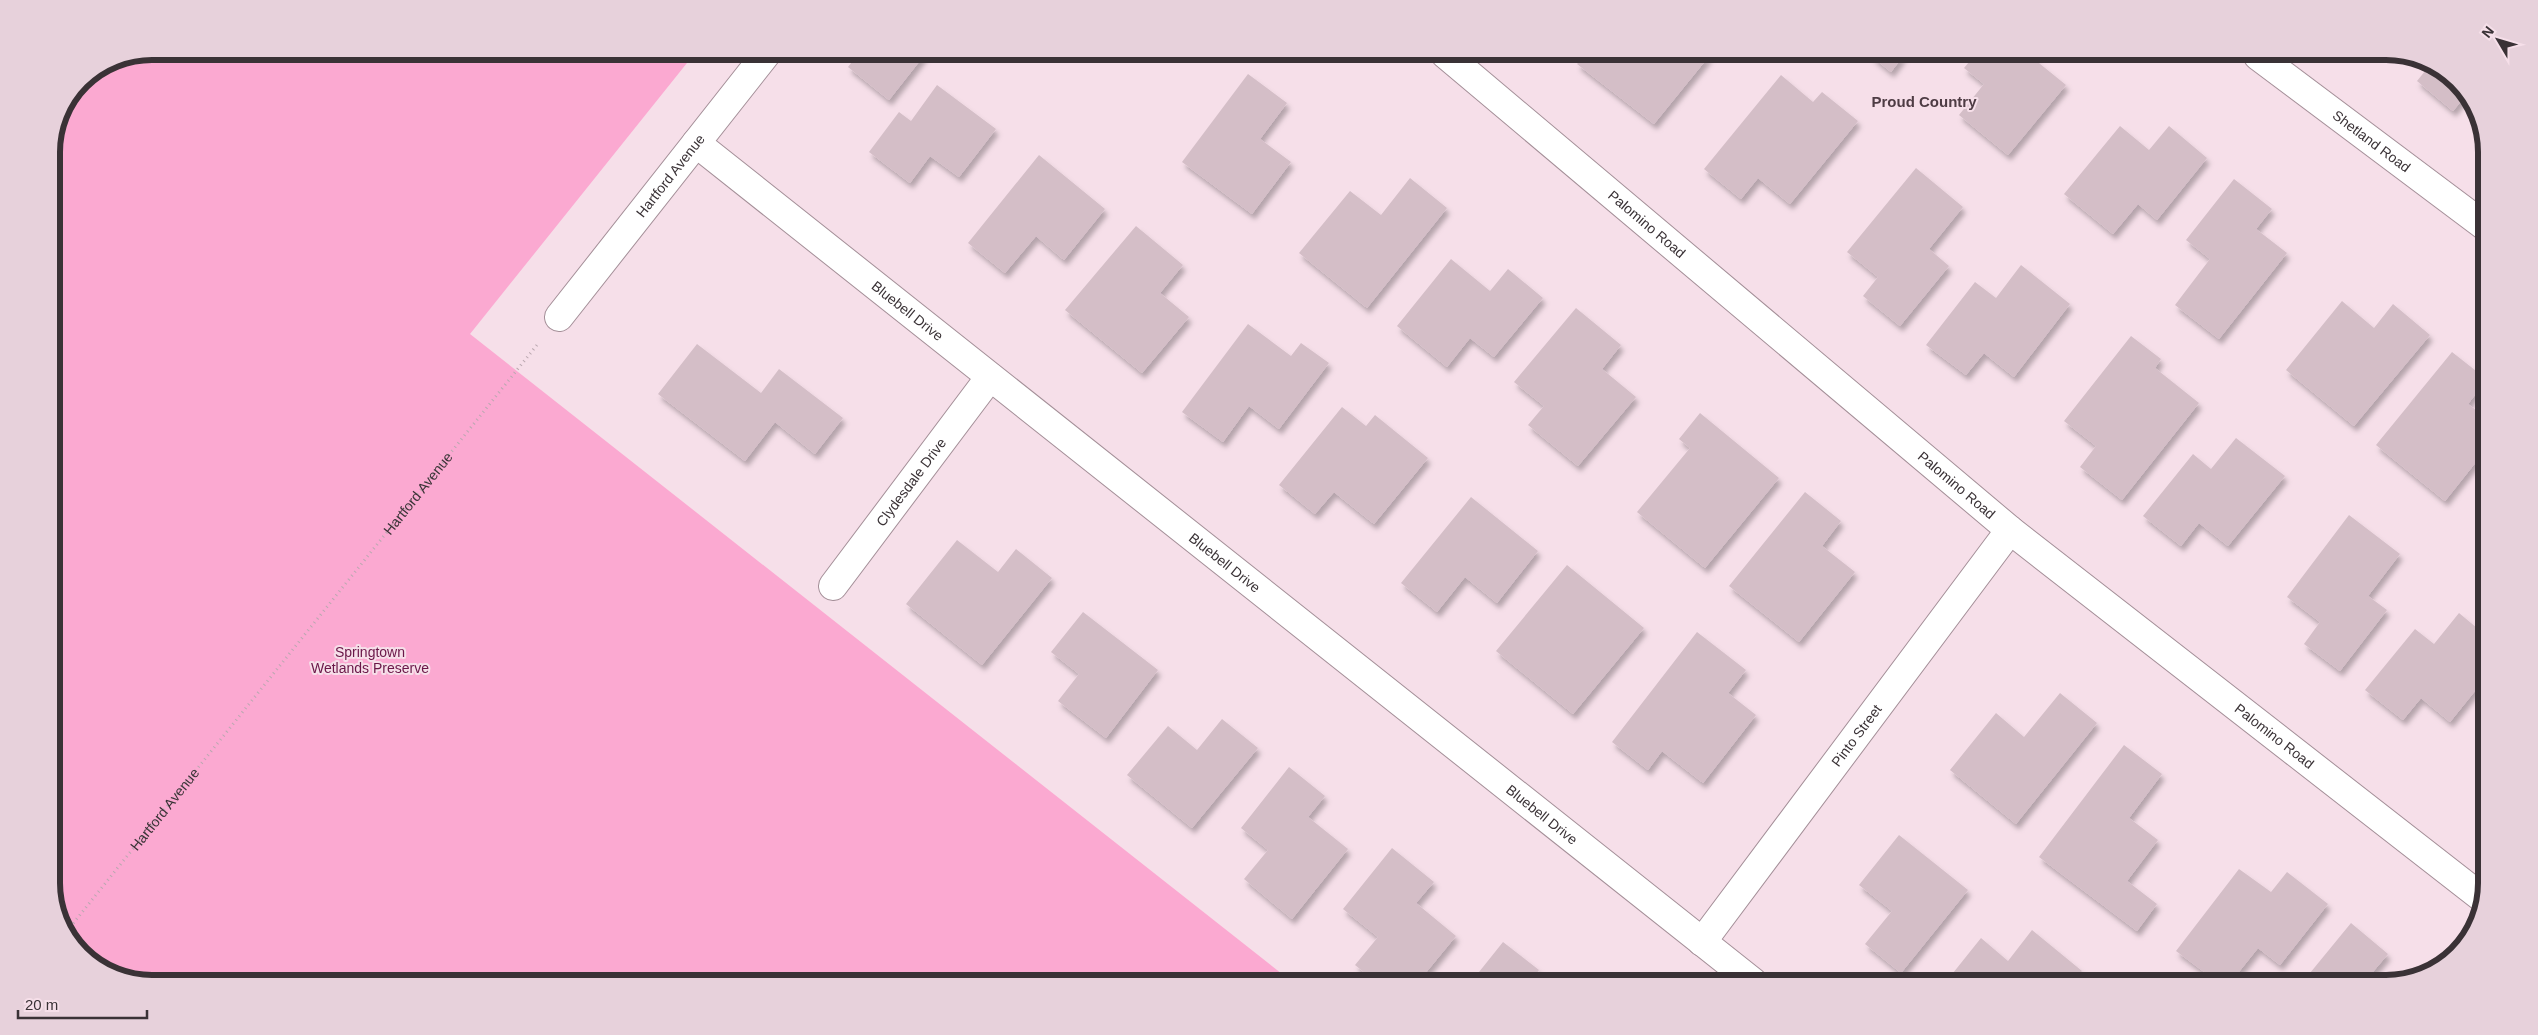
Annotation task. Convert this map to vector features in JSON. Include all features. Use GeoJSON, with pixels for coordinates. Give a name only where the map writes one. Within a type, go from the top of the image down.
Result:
{"type":"FeatureCollection","features":[{"type":"Feature","properties":{"kind":"street","name":"Hartford Avenue"},"geometry":{"type":"LineString","coordinates":[[559,317],[761,60]]}},
{"type":"Feature","properties":{"kind":"street","name":"Palomino Road"},"geometry":{"type":"LineString","coordinates":[[1452,60],[2010,530],[2477,893]]}},
{"type":"Feature","properties":{"kind":"street","name":"Shetland Road"},"geometry":{"type":"LineString","coordinates":[[2263,60],[2478,221]]}},
{"type":"Feature","properties":{"kind":"street","name":"Bluebell Drive"},"geometry":{"type":"LineString","coordinates":[[696,143],[1744,975]]}},
{"type":"Feature","properties":{"kind":"street","name":"Clydesdale Drive"},"geometry":{"type":"LineString","coordinates":[[833,586],[990,377]]}},
{"type":"Feature","properties":{"kind":"street","name":"Pinto Street"},"geometry":{"type":"LineString","coordinates":[[1702,942],[2010,530]]}},
{"type":"Feature","properties":{"kind":"path","name":"Hartford Avenue"},"geometry":{"type":"LineString","coordinates":[[71,927],[559,317]]}},
{"type":"Feature","properties":{"kind":"green space","name":"Springtown Wetlands Preserve"},"geometry":{"type":"Polygon","coordinates":[[[152,60],[689,60],[470,334],[1283,975],[152,975],[128,972],[116,968],[96,956],[72,929],[65,913],[60,889],[60,152],[63,128],[75,101],[91,83],[106,72],[122,65],[152,60]]]}},
{"type":"Feature","properties":{"kind":"building"},"geometry":{"type":"Polygon","coordinates":[[[854,60],[920,60],[889,100],[848,67],[854,60]]]}},
{"type":"Feature","properties":{"kind":"building"},"geometry":{"type":"Polygon","coordinates":[[[1581,60],[1706,60],[1654,124],[1577,64],[1581,60]]]}},
{"type":"Feature","properties":{"kind":"building"},"geometry":{"type":"Polygon","coordinates":[[[1876,60],[1900,60],[1891,72],[1876,60]]]}},
{"type":"Feature","properties":{"kind":"building"},"geometry":{"type":"Polygon","coordinates":[[[1971,60],[2035,60],[2066,85],[2008,155],[1959,115],[1984,84],[1964,68],[1971,60]]]}},
{"type":"Feature","properties":{"kind":"building"},"geometry":{"type":"Polygon","coordinates":[[[2427,69],[2451,87],[2462,100],[2453,111],[2417,81],[2427,69]]]}},
{"type":"Feature","properties":{"kind":"building"},"geometry":{"type":"Polygon","coordinates":[[[1248,74],[1287,103],[1260,139],[1291,162],[1252,214],[1182,162],[1248,74]]]}},
{"type":"Feature","properties":{"kind":"building"},"geometry":{"type":"Polygon","coordinates":[[[1781,75],[1813,102],[1822,92],[1858,121],[1790,204],[1758,178],[1741,199],[1704,169],[1781,75]]]}},
{"type":"Feature","properties":{"kind":"building"},"geometry":{"type":"Polygon","coordinates":[[[937,85],[996,129],[959,177],[930,156],[910,183],[869,152],[899,112],[911,121],[937,85]]]}},
{"type":"Feature","properties":{"kind":"building"},"geometry":{"type":"Polygon","coordinates":[[[2120,126],[2149,150],[2169,126],[2207,158],[2157,220],[2138,204],[2113,234],[2064,194],[2120,126]]]}},
{"type":"Feature","properties":{"kind":"building"},"geometry":{"type":"Polygon","coordinates":[[[1039,155],[1105,209],[1064,260],[1036,236],[1005,273],[968,243],[1039,155]]]}},
{"type":"Feature","properties":{"kind":"building"},"geometry":{"type":"Polygon","coordinates":[[[1916,168],[1963,207],[1929,249],[1949,266],[1900,326],[1863,296],[1878,277],[1847,252],[1916,168]]]}},
{"type":"Feature","properties":{"kind":"building"},"geometry":{"type":"Polygon","coordinates":[[[1410,178],[1447,208],[1367,308],[1299,253],[1350,191],[1381,215],[1410,178]]]}},
{"type":"Feature","properties":{"kind":"building"},"geometry":{"type":"Polygon","coordinates":[[[2234,179],[2272,209],[2256,229],[2287,253],[2219,339],[2175,305],[2210,259],[2186,240],[2234,179]]]}},
{"type":"Feature","properties":{"kind":"building"},"geometry":{"type":"Polygon","coordinates":[[[1136,226],[1183,265],[1160,293],[1189,317],[1142,373],[1065,310],[1136,226]]]}},
{"type":"Feature","properties":{"kind":"building"},"geometry":{"type":"Polygon","coordinates":[[[1451,259],[1490,291],[1508,269],[1543,298],[1494,357],[1470,338],[1447,367],[1397,326],[1451,259]]]}},
{"type":"Feature","properties":{"kind":"building"},"geometry":{"type":"Polygon","coordinates":[[[2021,265],[2070,304],[2014,377],[1984,353],[1966,375],[1926,345],[1975,282],[1996,298],[2021,265]]]}},
{"type":"Feature","properties":{"kind":"building"},"geometry":{"type":"Polygon","coordinates":[[[2342,301],[2374,328],[2393,304],[2430,335],[2354,426],[2286,370],[2342,301]]]}},
{"type":"Feature","properties":{"kind":"building"},"geometry":{"type":"Polygon","coordinates":[[[1576,308],[1621,345],[1602,369],[1636,397],[1578,466],[1528,425],[1544,406],[1514,382],[1576,308]]]}},
{"type":"Feature","properties":{"kind":"building"},"geometry":{"type":"Polygon","coordinates":[[[1248,324],[1291,356],[1301,343],[1329,363],[1279,429],[1249,406],[1223,442],[1182,412],[1248,324]]]}},
{"type":"Feature","properties":{"kind":"building"},"geometry":{"type":"Polygon","coordinates":[[[2131,336],[2161,359],[2155,368],[2199,403],[2122,500],[2080,467],[2096,446],[2064,421],[2131,336]]]}},
{"type":"Feature","properties":{"kind":"building"},"geometry":{"type":"Polygon","coordinates":[[[697,344],[761,393],[779,369],[843,418],[815,454],[775,422],[745,461],[658,394],[697,344]]]}},
{"type":"Feature","properties":{"kind":"building"},"geometry":{"type":"Polygon","coordinates":[[[2452,352],[2478,372],[2478,391],[2468,404],[2478,412],[2478,460],[2445,501],[2376,445],[2452,352]]]}},
{"type":"Feature","properties":{"kind":"building"},"geometry":{"type":"Polygon","coordinates":[[[1342,407],[1366,426],[1375,415],[1428,458],[1374,524],[1334,492],[1315,514],[1279,485],[1342,407]]]}},
{"type":"Feature","properties":{"kind":"building"},"geometry":{"type":"Polygon","coordinates":[[[1700,413],[1779,478],[1705,568],[1637,512],[1690,448],[1679,439],[1700,413]]]}},
{"type":"Feature","properties":{"kind":"building"},"geometry":{"type":"Polygon","coordinates":[[[2236,438],[2285,476],[2228,546],[2199,523],[2181,546],[2143,516],[2193,454],[2211,469],[2236,438]]]}},
{"type":"Feature","properties":{"kind":"building"},"geometry":{"type":"Polygon","coordinates":[[[1805,492],[1841,521],[1822,546],[1855,572],[1799,642],[1729,586],[1805,492]]]}},
{"type":"Feature","properties":{"kind":"building"},"geometry":{"type":"Polygon","coordinates":[[[1471,497],[1538,551],[1497,603],[1465,577],[1437,612],[1401,583],[1471,497]]]}},
{"type":"Feature","properties":{"kind":"building"},"geometry":{"type":"Polygon","coordinates":[[[2349,515],[2400,554],[2368,596],[2387,610],[2340,671],[2304,644],[2320,622],[2287,597],[2349,515]]]}},
{"type":"Feature","properties":{"kind":"building"},"geometry":{"type":"Polygon","coordinates":[[[957,540],[998,572],[1016,549],[1052,578],[982,665],[906,604],[957,540]]]}},
{"type":"Feature","properties":{"kind":"building"},"geometry":{"type":"Polygon","coordinates":[[[1567,565],[1644,628],[1573,714],[1496,651],[1567,565]]]}},
{"type":"Feature","properties":{"kind":"building"},"geometry":{"type":"Polygon","coordinates":[[[1083,612],[1158,670],[1106,738],[1058,701],[1079,674],[1051,652],[1083,612]]]}},
{"type":"Feature","properties":{"kind":"building"},"geometry":{"type":"Polygon","coordinates":[[[2459,613],[2478,629],[2478,687],[2450,722],[2421,698],[2403,720],[2365,690],[2415,629],[2434,644],[2459,613]]]}},
{"type":"Feature","properties":{"kind":"building"},"geometry":{"type":"Polygon","coordinates":[[[1697,632],[1746,670],[1728,693],[1756,715],[1703,783],[1662,751],[1648,770],[1612,742],[1697,632]]]}},
{"type":"Feature","properties":{"kind":"building"},"geometry":{"type":"Polygon","coordinates":[[[2060,693],[2097,723],[2016,824],[1950,770],[1996,713],[2024,737],[2060,693]]]}},
{"type":"Feature","properties":{"kind":"building"},"geometry":{"type":"Polygon","coordinates":[[[1222,719],[1258,748],[1192,828],[1127,775],[1168,726],[1197,750],[1222,719]]]}},
{"type":"Feature","properties":{"kind":"building"},"geometry":{"type":"Polygon","coordinates":[[[2124,745],[2162,774],[2129,818],[2158,840],[2127,881],[2157,904],[2137,931],[2039,857],[2124,745]]]}},
{"type":"Feature","properties":{"kind":"building"},"geometry":{"type":"Polygon","coordinates":[[[1289,767],[1325,796],[1308,817],[1348,849],[1292,919],[1244,879],[1268,850],[1241,828],[1289,767]]]}},
{"type":"Feature","properties":{"kind":"building"},"geometry":{"type":"Polygon","coordinates":[[[1899,835],[1968,890],[1901,973],[1865,944],[1892,911],[1859,885],[1899,835]]]}},
{"type":"Feature","properties":{"kind":"building"},"geometry":{"type":"Polygon","coordinates":[[[1392,848],[1434,882],[1416,903],[1456,936],[1424,975],[1368,975],[1355,965],[1378,937],[1343,909],[1392,848]]]}},
{"type":"Feature","properties":{"kind":"building"},"geometry":{"type":"Polygon","coordinates":[[[2239,869],[2271,892],[2287,872],[2328,904],[2280,965],[2258,948],[2236,975],[2208,975],[2176,951],[2239,869]]]}},
{"type":"Feature","properties":{"kind":"building"},"geometry":{"type":"Polygon","coordinates":[[[2351,923],[2388,954],[2372,973],[2374,975],[2308,975],[2351,923]]]}},
{"type":"Feature","properties":{"kind":"building"},"geometry":{"type":"Polygon","coordinates":[[[2032,930],[2082,971],[2079,975],[1951,975],[1981,938],[2008,961],[2032,930]]]}},
{"type":"Feature","properties":{"kind":"building"},"geometry":{"type":"Polygon","coordinates":[[[1503,942],[1539,970],[1535,975],[1477,975],[1503,942]]]}},
{"type":"Feature","properties":{"kind":"district","name":"Proud Country"},"geometry":{"type":"Point","coordinates":[1924,101]}}]}
